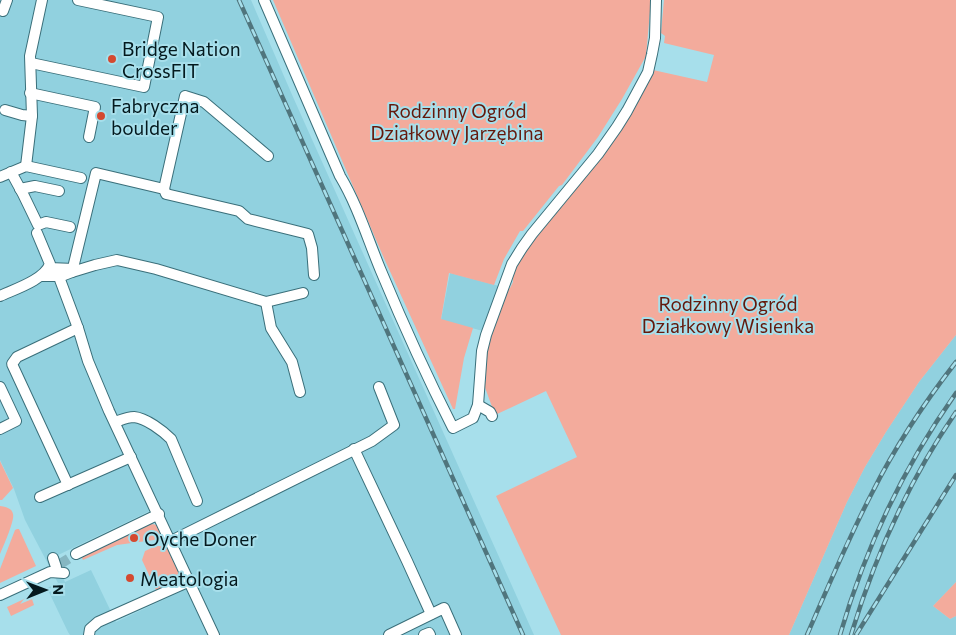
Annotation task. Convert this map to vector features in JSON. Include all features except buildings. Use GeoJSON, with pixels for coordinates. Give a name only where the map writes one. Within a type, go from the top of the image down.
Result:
{"type":"FeatureCollection","features":[{"type":"Feature","properties":{"kind":"street"},"geometry":{"type":"LineString","coordinates":[[3,11],[7,0]]}},
{"type":"Feature","properties":{"kind":"street"},"geometry":{"type":"LineString","coordinates":[[26,166],[32,116],[30,56],[42,0]]}},
{"type":"Feature","properties":{"kind":"street"},"geometry":{"type":"LineString","coordinates":[[31,64],[144,87],[158,17],[78,0]]}},
{"type":"Feature","properties":{"kind":"street"},"geometry":{"type":"LineString","coordinates":[[264,0],[413,344],[453,428],[473,418],[478,405],[482,351],[512,264],[532,234],[598,154],[627,111],[648,72],[655,38],[656,0]]}},
{"type":"Feature","properties":{"kind":"street"},"geometry":{"type":"LineString","coordinates":[[30,92],[95,107],[89,137]]}},
{"type":"Feature","properties":{"kind":"street"},"geometry":{"type":"LineString","coordinates":[[268,156],[204,102],[185,96],[164,189],[166,194],[239,211],[248,219],[308,234],[312,248],[314,275]]}},
{"type":"Feature","properties":{"kind":"street"},"geometry":{"type":"LineString","coordinates":[[4,110],[32,116]]}},
{"type":"Feature","properties":{"kind":"street"},"geometry":{"type":"LineString","coordinates":[[0,177],[26,166],[81,178]]}},
{"type":"Feature","properties":{"kind":"street"},"geometry":{"type":"LineString","coordinates":[[10,172],[38,225],[46,222],[70,227]]}},
{"type":"Feature","properties":{"kind":"street"},"geometry":{"type":"LineString","coordinates":[[73,270],[96,173],[164,189]]}},
{"type":"Feature","properties":{"kind":"street"},"geometry":{"type":"LineString","coordinates":[[20,189],[35,186],[59,191]]}},
{"type":"Feature","properties":{"kind":"street"},"geometry":{"type":"LineString","coordinates":[[37,233],[78,328],[88,361],[214,635]]}},
{"type":"Feature","properties":{"kind":"street"},"geometry":{"type":"LineString","coordinates":[[0,295],[42,276],[117,260],[156,269],[197,283],[266,302],[304,293]]}},
{"type":"Feature","properties":{"kind":"street"},"geometry":{"type":"LineString","coordinates":[[266,302],[271,328],[292,362],[300,392]]}},
{"type":"Feature","properties":{"kind":"street"},"geometry":{"type":"LineString","coordinates":[[68,485],[12,364],[17,357],[78,328]]}},
{"type":"Feature","properties":{"kind":"street"},"geometry":{"type":"LineString","coordinates":[[0,387],[16,421],[0,429]]}},
{"type":"Feature","properties":{"kind":"street"},"geometry":{"type":"LineString","coordinates":[[171,541],[372,441],[394,425],[379,387]]}},
{"type":"Feature","properties":{"kind":"street"},"geometry":{"type":"LineString","coordinates":[[478,405],[490,412],[492,416]]}},
{"type":"Feature","properties":{"kind":"street"},"geometry":{"type":"LineString","coordinates":[[115,422],[135,417],[144,419],[166,433],[171,439],[197,501]]}},
{"type":"Feature","properties":{"kind":"street"},"geometry":{"type":"LineString","coordinates":[[354,449],[408,561],[431,614]]}},
{"type":"Feature","properties":{"kind":"street"},"geometry":{"type":"LineString","coordinates":[[40,498],[131,457]]}},
{"type":"Feature","properties":{"kind":"street"},"geometry":{"type":"LineString","coordinates":[[76,554],[159,514]]}},
{"type":"Feature","properties":{"kind":"street"},"geometry":{"type":"LineString","coordinates":[[0,595],[56,566]]}},
{"type":"Feature","properties":{"kind":"street"},"geometry":{"type":"LineString","coordinates":[[89,635],[90,629],[98,622],[153,592],[190,581]]}},
{"type":"Feature","properties":{"kind":"street"},"geometry":{"type":"LineString","coordinates":[[389,635],[444,608],[456,635]]}},
{"type":"Feature","properties":{"kind":"street"},"geometry":{"type":"LineString","coordinates":[[424,635],[429,633],[430,635]]}},
{"type":"Feature","properties":{"kind":"shaded area"},"geometry":{"type":"Polygon","coordinates":[[[0,0],[251,0],[534,635],[70,635],[47,588],[58,583],[25,520],[14,489],[0,460],[0,0]],[[158,507],[54,557],[65,582],[91,570],[116,622],[195,585],[158,507]]]}},
{"type":"Feature","properties":{"kind":"shaded area"},"geometry":{"type":"Polygon","coordinates":[[[450,273],[499,286],[483,331],[441,320],[450,273]]]}},
{"type":"Feature","properties":{"kind":"shaded area"},"geometry":{"type":"Polygon","coordinates":[[[956,335],[956,582],[933,606],[950,619],[956,616],[956,635],[789,635],[847,502],[865,467],[919,382],[956,335]]]}},
{"type":"Feature","properties":{"kind":"green space","name":"Rodzinny Ogród Działkowy Jarzębina"},"geometry":{"type":"Polygon","coordinates":[[[273,0],[651,0],[646,56],[598,137],[562,185],[559,186],[523,231],[520,231],[504,259],[494,285],[449,273],[441,319],[473,328],[464,358],[455,409],[453,409],[383,256],[273,0]]]}},
{"type":"Feature","properties":{"kind":"green space","name":"Rodzinny Ogród Działkowy Wisienka"},"geometry":{"type":"Polygon","coordinates":[[[664,0],[956,0],[956,335],[919,382],[865,467],[847,502],[789,635],[561,635],[496,496],[577,457],[546,391],[495,415],[483,382],[486,381],[486,357],[491,334],[507,289],[510,288],[513,282],[517,266],[533,240],[572,191],[575,190],[653,70],[707,82],[714,55],[664,43],[665,36],[661,33],[664,0]]]}},
{"type":"Feature","properties":{"kind":"green space"},"geometry":{"type":"Polygon","coordinates":[[[0,461],[13,488],[2,500],[0,500],[0,461]]]}},
{"type":"Feature","properties":{"kind":"green space"},"geometry":{"type":"Polygon","coordinates":[[[0,506],[10,509],[13,517],[0,554],[0,506]]]}},
{"type":"Feature","properties":{"kind":"green space"},"geometry":{"type":"Polygon","coordinates":[[[147,524],[158,526],[160,536],[154,540],[117,545],[83,560],[81,556],[147,524]]]}},
{"type":"Feature","properties":{"kind":"green space"},"geometry":{"type":"Polygon","coordinates":[[[17,529],[19,529],[36,566],[0,583],[0,569],[17,529]]]}},
{"type":"Feature","properties":{"kind":"green space"},"geometry":{"type":"Polygon","coordinates":[[[156,546],[163,547],[170,552],[182,581],[161,592],[156,590],[142,560],[145,551],[156,546]]]}},
{"type":"Feature","properties":{"kind":"green space"},"geometry":{"type":"Polygon","coordinates":[[[956,582],[956,616],[950,619],[933,606],[956,582]]]}},
{"type":"Feature","properties":{"kind":"green space"},"geometry":{"type":"Polygon","coordinates":[[[37,593],[40,595],[32,599],[34,605],[11,616],[7,607],[37,593]]]}},
{"type":"Feature","properties":{"kind":"tunnel"},"geometry":{"type":"LineString","coordinates":[[60,564],[76,554]]}},
{"type":"Feature","properties":{"kind":"railway"},"geometry":{"type":"LineString","coordinates":[[239,0],[523,635]]}},
{"type":"Feature","properties":{"kind":"railway"},"geometry":{"type":"LineString","coordinates":[[807,635],[846,545],[890,459],[933,393],[956,362]]}},
{"type":"Feature","properties":{"kind":"railway"},"geometry":{"type":"LineString","coordinates":[[840,635],[861,571],[888,509],[919,450],[956,393]]}},
{"type":"Feature","properties":{"kind":"railway"},"geometry":{"type":"LineString","coordinates":[[851,635],[871,576],[895,519],[923,464],[956,412]]}},
{"type":"Feature","properties":{"kind":"railway"},"geometry":{"type":"LineString","coordinates":[[856,635],[956,475]]}},
{"type":"Feature","properties":{"kind":"place","name":"Bridge Nation CrossFIT"},"geometry":{"type":"Point","coordinates":[112,59]}},
{"type":"Feature","properties":{"kind":"place","name":"Fabryczna boulder"},"geometry":{"type":"Point","coordinates":[101,116]}},
{"type":"Feature","properties":{"kind":"place","name":"Oyche Doner"},"geometry":{"type":"Point","coordinates":[134,538]}},
{"type":"Feature","properties":{"kind":"place","name":"Meatologia"},"geometry":{"type":"Point","coordinates":[130,578]}}]}
